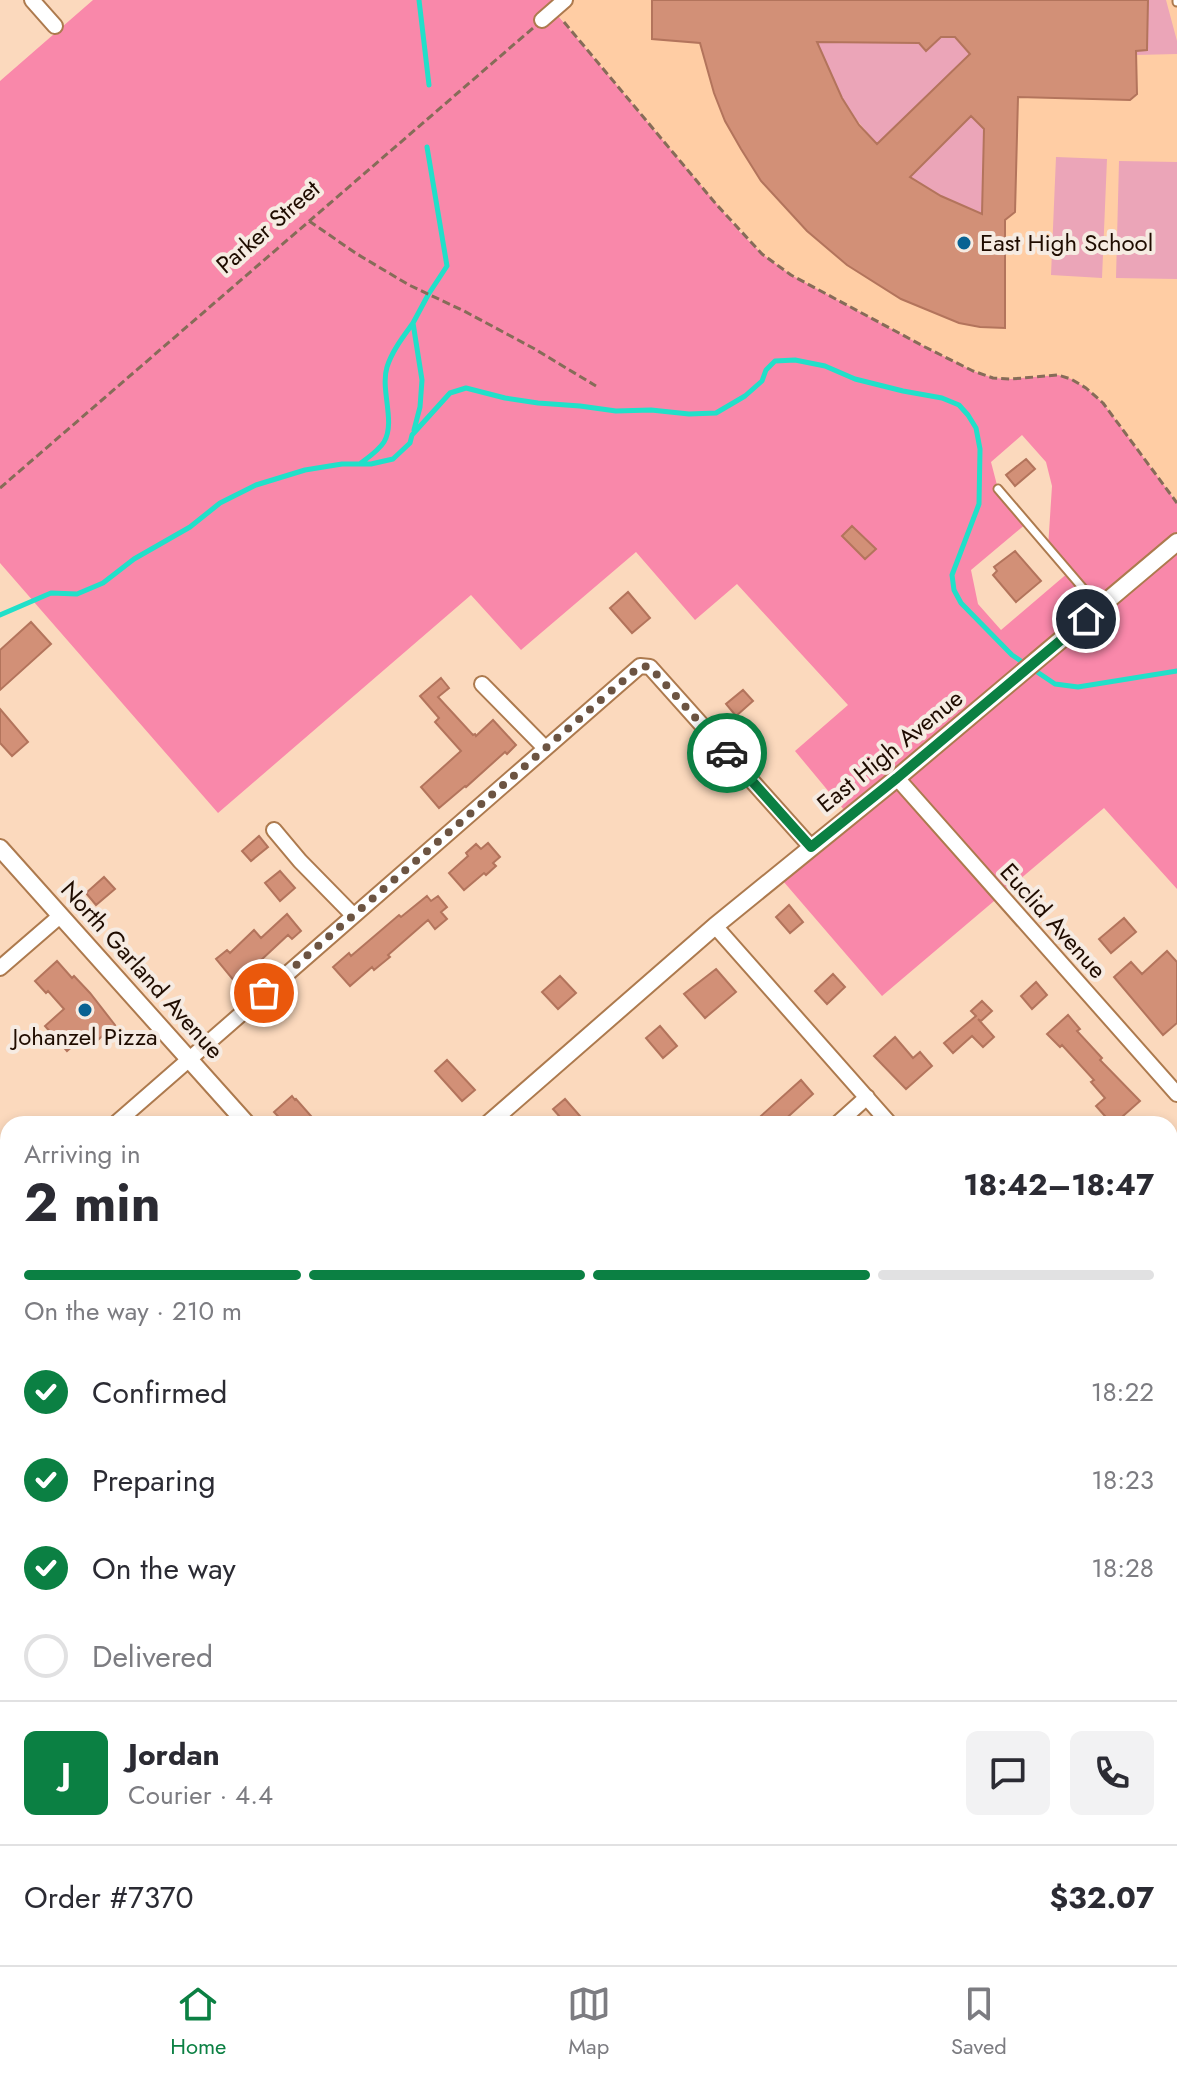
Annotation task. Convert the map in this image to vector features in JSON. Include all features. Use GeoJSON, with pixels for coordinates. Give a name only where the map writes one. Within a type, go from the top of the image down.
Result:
{"type":"FeatureCollection","features":[{"type":"Feature","properties":{"kind":"street"},"geometry":{"type":"LineString","coordinates":[[32,0],[55,26]]}},
{"type":"Feature","properties":{"kind":"street","name":"East High Avenue"},"geometry":{"type":"LineString","coordinates":[[497,1116],[715,926],[897,778],[1177,542]]}},
{"type":"Feature","properties":{"kind":"street"},"geometry":{"type":"LineString","coordinates":[[124,1116],[545,748],[634,671],[644,666],[650,667],[811,847]]}},
{"type":"Feature","properties":{"kind":"street"},"geometry":{"type":"LineString","coordinates":[[482,684],[545,748]]}},
{"type":"Feature","properties":{"kind":"street","name":"Euclid Avenue"},"geometry":{"type":"LineString","coordinates":[[897,778],[1177,1094]]}},
{"type":"Feature","properties":{"kind":"street"},"geometry":{"type":"LineString","coordinates":[[274,830],[353,915]]}},
{"type":"Feature","properties":{"kind":"street","name":"North Garland Avenue"},"geometry":{"type":"LineString","coordinates":[[0,848],[240,1116]]}},
{"type":"Feature","properties":{"kind":"street"},"geometry":{"type":"LineString","coordinates":[[0,968],[60,916]]}},
{"type":"Feature","properties":{"kind":"street"},"geometry":{"type":"LineString","coordinates":[[715,926],[883,1116]]}},
{"type":"Feature","properties":{"kind":"street"},"geometry":{"type":"LineString","coordinates":[[846,1116],[867,1097]]}},
{"type":"Feature","properties":{"kind":"lane"},"geometry":{"type":"LineString","coordinates":[[998,489],[1099,607]]}},
{"type":"Feature","properties":{"kind":"path","name":"Parker Street"},"geometry":{"type":"LineString","coordinates":[[0,488],[554,10]]}},
{"type":"Feature","properties":{"kind":"path"},"geometry":{"type":"LineString","coordinates":[[554,10],[716,204],[762,254],[791,275],[973,371],[993,378],[1058,375],[1071,379],[1103,403],[1177,503]]}},
{"type":"Feature","properties":{"kind":"path"},"geometry":{"type":"LineString","coordinates":[[309,221],[413,287],[533,348],[596,386]]}},
{"type":"Feature","properties":{"kind":"shaded area"},"geometry":{"type":"Polygon","coordinates":[[[93,0],[565,0],[554,11],[740,232],[762,254],[791,275],[973,371],[993,378],[1011,379],[1058,375],[1086,388],[1103,403],[1177,503],[1177,889],[1104,808],[882,996],[777,874],[849,816],[795,751],[848,705],[737,584],[695,620],[636,552],[521,650],[471,595],[218,813],[0,563],[0,81],[93,0]],[[1022,435],[991,462],[998,489],[1027,523],[971,570],[978,604],[1001,630],[1069,572],[1048,548],[1052,486],[1046,462],[1022,435]]]}},
{"type":"Feature","properties":{"kind":"shaded area","name":"East High School"},"geometry":{"type":"Polygon","coordinates":[[[565,0],[1177,0],[1177,503],[1103,403],[973,371],[791,275],[762,254],[716,204],[554,10],[565,0]]]}},
{"type":"Feature","properties":{"kind":"shaded area"},"geometry":{"type":"Polygon","coordinates":[[[1148,0],[1166,0],[1177,41],[1177,54],[1136,55],[1136,51],[1147,50],[1148,0]]]}},
{"type":"Feature","properties":{"kind":"shaded area"},"geometry":{"type":"Polygon","coordinates":[[[955,37],[970,54],[877,144],[842,96],[817,42],[919,43],[955,37]]]}},
{"type":"Feature","properties":{"kind":"shaded area"},"geometry":{"type":"Polygon","coordinates":[[[971,116],[984,129],[982,214],[941,196],[910,177],[971,116]]]}},
{"type":"Feature","properties":{"kind":"shaded area"},"geometry":{"type":"Polygon","coordinates":[[[1056,157],[1107,159],[1102,278],[1051,275],[1056,157]]]}},
{"type":"Feature","properties":{"kind":"shaded area"},"geometry":{"type":"Polygon","coordinates":[[[1119,161],[1177,162],[1177,279],[1116,278],[1119,161]]]}},
{"type":"Feature","properties":{"kind":"building"},"geometry":{"type":"Polygon","coordinates":[[[652,0],[1148,0],[1147,50],[1136,51],[1137,94],[1130,100],[1018,97],[1015,212],[1005,220],[1005,328],[959,323],[901,299],[847,265],[807,231],[761,181],[725,121],[700,43],[652,39],[652,0]],[[941,37],[926,51],[919,43],[817,42],[842,98],[859,125],[877,144],[970,54],[955,37],[941,37]],[[971,116],[910,177],[941,196],[982,214],[984,129],[971,116]]]}},
{"type":"Feature","properties":{"kind":"building"},"geometry":{"type":"Polygon","coordinates":[[[1026,459],[1035,469],[1015,486],[1006,475],[1026,459]]]}},
{"type":"Feature","properties":{"kind":"building"},"geometry":{"type":"Polygon","coordinates":[[[852,526],[876,549],[865,559],[842,536],[852,526]]]}},
{"type":"Feature","properties":{"kind":"building"},"geometry":{"type":"Polygon","coordinates":[[[1015,551],[1041,581],[1016,602],[993,575],[997,571],[994,567],[1015,551]]]}},
{"type":"Feature","properties":{"kind":"building"},"geometry":{"type":"Polygon","coordinates":[[[628,592],[650,618],[632,633],[610,608],[628,592]]]}},
{"type":"Feature","properties":{"kind":"building"},"geometry":{"type":"Polygon","coordinates":[[[31,622],[51,644],[0,690],[0,650],[31,622]]]}},
{"type":"Feature","properties":{"kind":"building"},"geometry":{"type":"Polygon","coordinates":[[[441,678],[449,688],[438,697],[473,735],[476,736],[493,720],[516,745],[439,808],[421,787],[461,751],[435,722],[439,718],[420,696],[441,678]]]}},
{"type":"Feature","properties":{"kind":"building"},"geometry":{"type":"Polygon","coordinates":[[[743,690],[753,701],[736,716],[726,704],[743,690]]]}},
{"type":"Feature","properties":{"kind":"building"},"geometry":{"type":"Polygon","coordinates":[[[0,709],[28,742],[12,756],[0,743],[0,709]]]}},
{"type":"Feature","properties":{"kind":"building"},"geometry":{"type":"Polygon","coordinates":[[[259,836],[268,847],[251,861],[242,851],[259,836]]]}},
{"type":"Feature","properties":{"kind":"building"},"geometry":{"type":"Polygon","coordinates":[[[488,843],[500,857],[493,863],[496,866],[464,890],[449,873],[476,844],[481,849],[488,843]]]}},
{"type":"Feature","properties":{"kind":"building"},"geometry":{"type":"Polygon","coordinates":[[[280,871],[295,888],[280,901],[265,883],[280,871]]]}},
{"type":"Feature","properties":{"kind":"building"},"geometry":{"type":"Polygon","coordinates":[[[104,877],[115,889],[96,905],[86,893],[104,877]]]}},
{"type":"Feature","properties":{"kind":"building"},"geometry":{"type":"Polygon","coordinates":[[[427,896],[431,901],[438,896],[447,907],[441,912],[447,919],[435,929],[428,920],[388,955],[390,957],[374,970],[372,967],[350,986],[333,967],[427,896]]]}},
{"type":"Feature","properties":{"kind":"building"},"geometry":{"type":"Polygon","coordinates":[[[789,905],[803,922],[790,933],[776,917],[789,905]]]}},
{"type":"Feature","properties":{"kind":"building"},"geometry":{"type":"Polygon","coordinates":[[[287,914],[301,931],[292,939],[288,935],[247,973],[251,978],[240,988],[216,959],[227,950],[230,953],[254,930],[261,938],[287,914]]]}},
{"type":"Feature","properties":{"kind":"building"},"geometry":{"type":"Polygon","coordinates":[[[1124,918],[1136,932],[1111,953],[1099,939],[1124,918]]]}},
{"type":"Feature","properties":{"kind":"building"},"geometry":{"type":"Polygon","coordinates":[[[1167,951],[1177,962],[1177,1023],[1163,1035],[1114,977],[1131,962],[1142,974],[1167,951]]]}},
{"type":"Feature","properties":{"kind":"building"},"geometry":{"type":"Polygon","coordinates":[[[57,961],[90,993],[115,1025],[93,1044],[85,1035],[67,1051],[45,1026],[64,1009],[35,981],[57,961]]]}},
{"type":"Feature","properties":{"kind":"building"},"geometry":{"type":"Polygon","coordinates":[[[716,969],[736,992],[705,1018],[684,994],[716,969]]]}},
{"type":"Feature","properties":{"kind":"building"},"geometry":{"type":"Polygon","coordinates":[[[833,974],[845,987],[827,1004],[815,991],[833,974]]]}},
{"type":"Feature","properties":{"kind":"building"},"geometry":{"type":"Polygon","coordinates":[[[560,976],[576,993],[558,1009],[542,992],[560,976]]]}},
{"type":"Feature","properties":{"kind":"building"},"geometry":{"type":"Polygon","coordinates":[[[1036,982],[1047,995],[1032,1009],[1021,996],[1036,982]]]}},
{"type":"Feature","properties":{"kind":"building"},"geometry":{"type":"Polygon","coordinates":[[[982,1001],[992,1011],[981,1021],[978,1019],[994,1037],[983,1047],[972,1036],[953,1053],[944,1043],[976,1016],[971,1011],[982,1001]]]}},
{"type":"Feature","properties":{"kind":"building"},"geometry":{"type":"Polygon","coordinates":[[[1068,1015],[1080,1029],[1077,1031],[1102,1058],[1100,1060],[1140,1101],[1123,1116],[1105,1116],[1096,1106],[1105,1098],[1091,1082],[1094,1080],[1062,1045],[1060,1047],[1047,1034],[1068,1015]]]}},
{"type":"Feature","properties":{"kind":"building"},"geometry":{"type":"Polygon","coordinates":[[[660,1026],[677,1046],[663,1058],[646,1038],[660,1026]]]}},
{"type":"Feature","properties":{"kind":"building"},"geometry":{"type":"Polygon","coordinates":[[[895,1037],[913,1058],[920,1052],[932,1066],[906,1089],[874,1056],[895,1037]]]}},
{"type":"Feature","properties":{"kind":"building"},"geometry":{"type":"Polygon","coordinates":[[[447,1060],[475,1090],[462,1101],[435,1071],[447,1060]]]}},
{"type":"Feature","properties":{"kind":"building"},"geometry":{"type":"Polygon","coordinates":[[[801,1080],[813,1094],[789,1116],[761,1116],[801,1080]]]}},
{"type":"Feature","properties":{"kind":"building"},"geometry":{"type":"Polygon","coordinates":[[[292,1096],[311,1116],[278,1116],[274,1112],[292,1096]]]}},
{"type":"Feature","properties":{"kind":"building"},"geometry":{"type":"Polygon","coordinates":[[[565,1099],[580,1116],[559,1116],[553,1109],[565,1099]]]}},
{"type":"Feature","properties":{"kind":"waterway"},"geometry":{"type":"LineString","coordinates":[[419,0],[429,85]]}},
{"type":"Feature","properties":{"kind":"waterway"},"geometry":{"type":"LineString","coordinates":[[414,430],[422,380],[413,323],[447,266],[427,147]]}},
{"type":"Feature","properties":{"kind":"waterway"},"geometry":{"type":"LineString","coordinates":[[361,463],[379,448],[387,434],[387,367],[413,323]]}},
{"type":"Feature","properties":{"kind":"waterway"},"geometry":{"type":"LineString","coordinates":[[0,615],[51,593],[77,594],[103,583],[134,559],[190,527],[220,503],[256,485],[305,470],[393,459],[410,443],[412,435],[450,393],[466,388],[505,398],[616,411],[716,413],[745,396],[762,381],[766,370],[775,361],[795,360],[825,366],[855,379],[942,398],[959,405],[968,415],[976,428],[980,449],[979,504],[952,575],[954,590],[961,603],[1012,655],[1055,684],[1078,687],[1177,671]]}},
{"type":"Feature","properties":{"kind":"way so far"},"geometry":{"type":"LineString","coordinates":[[264,993],[640,666],[650,667],[727,753]]}},
{"type":"Feature","properties":{"kind":"place","name":"East High School"},"geometry":{"type":"Point","coordinates":[964,243]}},
{"type":"Feature","properties":{"kind":"place","name":"Johanzel Pizza"},"geometry":{"type":"Point","coordinates":[85,1010]}},
{"type":"Feature","properties":{"kind":"route"},"geometry":{"type":"LineString","coordinates":[[727,753],[811,847],[1086,619]]}}]}
